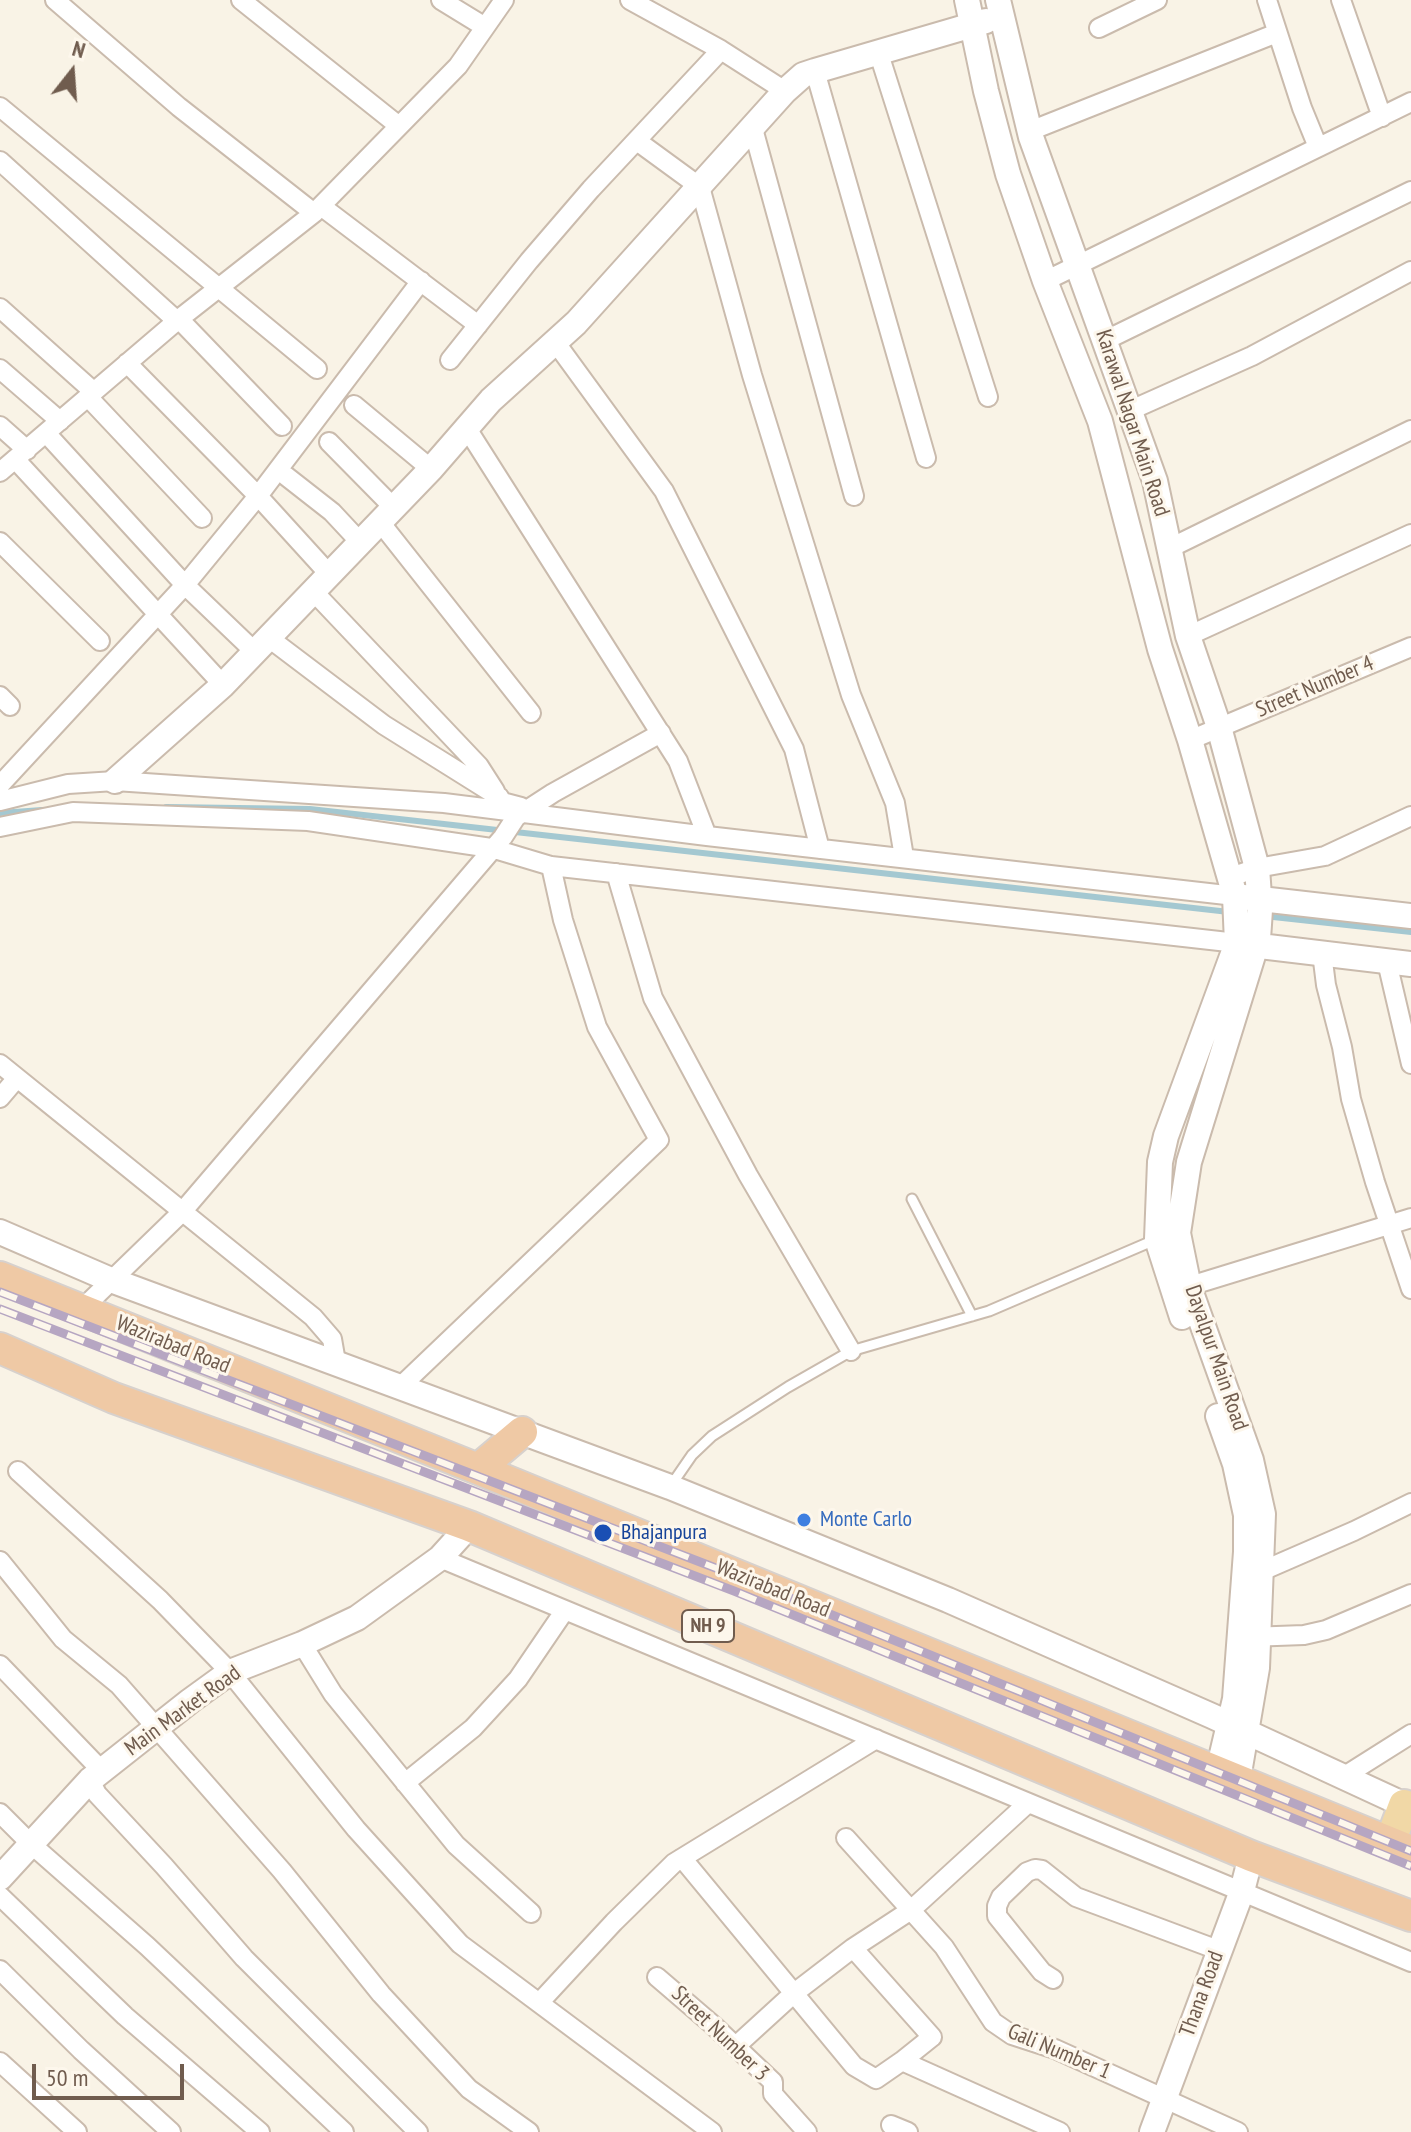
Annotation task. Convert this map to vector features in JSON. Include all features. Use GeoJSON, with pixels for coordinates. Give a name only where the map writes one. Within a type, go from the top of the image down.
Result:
{"type":"FeatureCollection","features":[{"type":"Feature","properties":{"kind":"highway","name":"Wazirabad Road"},"geometry":{"type":"LineString","coordinates":[[0,1277],[1401,1847]]}},
{"type":"Feature","properties":{"kind":"highway","name":"NH 9"},"geometry":{"type":"LineString","coordinates":[[0,1348],[114,1398],[469,1526],[1251,1856],[1411,1916]]}},
{"type":"Feature","properties":{"kind":"highway"},"geometry":{"type":"LineString","coordinates":[[478,1469],[522,1432]]}},
{"type":"Feature","properties":{"kind":"main road"},"geometry":{"type":"LineString","coordinates":[[1401,1847],[1407,1806]]}},
{"type":"Feature","properties":{"kind":"street"},"geometry":{"type":"LineString","coordinates":[[55,0],[179,107],[478,325]]}},
{"type":"Feature","properties":{"kind":"street"},"geometry":{"type":"LineString","coordinates":[[241,0],[399,126]]}},
{"type":"Feature","properties":{"kind":"street"},"geometry":{"type":"LineString","coordinates":[[441,0],[485,27]]}},
{"type":"Feature","properties":{"kind":"street"},"geometry":{"type":"LineString","coordinates":[[0,472],[178,320],[318,210],[458,66],[504,0]]}},
{"type":"Feature","properties":{"kind":"street"},"geometry":{"type":"LineString","coordinates":[[630,0],[721,50],[785,91]]}},
{"type":"Feature","properties":{"kind":"street","name":"Karawal Nagar Main Road"},"geometry":{"type":"LineString","coordinates":[[967,0],[1008,174],[1045,281],[1100,421],[1160,649],[1244,898],[1247,941]]}},
{"type":"Feature","properties":{"kind":"street"},"geometry":{"type":"LineString","coordinates":[[1099,28],[1157,0]]}},
{"type":"Feature","properties":{"kind":"street"},"geometry":{"type":"LineString","coordinates":[[1267,0],[1318,147]]}},
{"type":"Feature","properties":{"kind":"street"},"geometry":{"type":"LineString","coordinates":[[1341,0],[1382,117]]}},
{"type":"Feature","properties":{"kind":"street"},"geometry":{"type":"LineString","coordinates":[[115,781],[223,685],[262,645],[431,469],[491,400],[556,343],[700,187],[752,125],[803,75],[971,25],[999,9]]}},
{"type":"Feature","properties":{"kind":"street","name":"Karawal Nagar Main Road"},"geometry":{"type":"LineString","coordinates":[[999,9],[1030,131],[1155,481],[1188,636],[1219,727],[1257,868],[1244,898]]}},
{"type":"Feature","properties":{"kind":"street"},"geometry":{"type":"LineString","coordinates":[[1030,131],[1277,33]]}},
{"type":"Feature","properties":{"kind":"street"},"geometry":{"type":"LineString","coordinates":[[450,360],[529,261],[721,50]]}},
{"type":"Feature","properties":{"kind":"street"},"geometry":{"type":"LineString","coordinates":[[879,54],[988,397]]}},
{"type":"Feature","properties":{"kind":"street"},"geometry":{"type":"LineString","coordinates":[[815,71],[926,458]]}},
{"type":"Feature","properties":{"kind":"street"},"geometry":{"type":"LineString","coordinates":[[1045,281],[1411,102]]}},
{"type":"Feature","properties":{"kind":"street"},"geometry":{"type":"LineString","coordinates":[[0,107],[317,369]]}},
{"type":"Feature","properties":{"kind":"street"},"geometry":{"type":"LineString","coordinates":[[752,125],[854,496]]}},
{"type":"Feature","properties":{"kind":"street"},"geometry":{"type":"LineString","coordinates":[[637,141],[700,187],[752,375],[851,695],[895,803],[904,857]]}},
{"type":"Feature","properties":{"kind":"street"},"geometry":{"type":"LineString","coordinates":[[0,161],[178,320],[282,426]]}},
{"type":"Feature","properties":{"kind":"street"},"geometry":{"type":"LineString","coordinates":[[1106,340],[1411,191]]}},
{"type":"Feature","properties":{"kind":"street"},"geometry":{"type":"LineString","coordinates":[[1131,410],[1252,356],[1411,271]]}},
{"type":"Feature","properties":{"kind":"street"},"geometry":{"type":"LineString","coordinates":[[0,785],[185,585],[258,496],[421,281]]}},
{"type":"Feature","properties":{"kind":"street"},"geometry":{"type":"LineString","coordinates":[[0,308],[91,395],[202,518]]}},
{"type":"Feature","properties":{"kind":"street"},"geometry":{"type":"LineString","coordinates":[[556,343],[664,491],[794,749],[820,849]]}},
{"type":"Feature","properties":{"kind":"street"},"geometry":{"type":"LineString","coordinates":[[127,363],[258,496],[321,582],[479,766],[502,802],[521,813]]}},
{"type":"Feature","properties":{"kind":"street"},"geometry":{"type":"LineString","coordinates":[[0,369],[53,427],[185,585],[262,645],[499,797]]}},
{"type":"Feature","properties":{"kind":"street"},"geometry":{"type":"LineString","coordinates":[[354,405],[431,469]]}},
{"type":"Feature","properties":{"kind":"street"},"geometry":{"type":"LineString","coordinates":[[0,426],[158,614],[223,685]]}},
{"type":"Feature","properties":{"kind":"street"},"geometry":{"type":"LineString","coordinates":[[466,427],[678,761],[707,836]]}},
{"type":"Feature","properties":{"kind":"street"},"geometry":{"type":"LineString","coordinates":[[1170,548],[1411,430]]}},
{"type":"Feature","properties":{"kind":"street"},"geometry":{"type":"LineString","coordinates":[[329,442],[387,515],[531,713]]}},
{"type":"Feature","properties":{"kind":"street"},"geometry":{"type":"LineString","coordinates":[[286,476],[332,512],[360,542]]}},
{"type":"Feature","properties":{"kind":"street"},"geometry":{"type":"LineString","coordinates":[[1188,636],[1411,534]]}},
{"type":"Feature","properties":{"kind":"street"},"geometry":{"type":"LineString","coordinates":[[0,542],[100,641]]}},
{"type":"Feature","properties":{"kind":"street","name":"Street Number 4"},"geometry":{"type":"LineString","coordinates":[[1190,740],[1411,647]]}},
{"type":"Feature","properties":{"kind":"street"},"geometry":{"type":"LineString","coordinates":[[82,1309],[182,1212],[521,813],[661,733]]}},
{"type":"Feature","properties":{"kind":"street"},"geometry":{"type":"LineString","coordinates":[[0,801],[68,784],[115,781],[444,803],[1411,916]]}},
{"type":"Feature","properties":{"kind":"street"},"geometry":{"type":"LineString","coordinates":[[0,827],[73,812],[308,821],[497,842],[551,866],[1247,941],[1399,963],[1411,1064]]}},
{"type":"Feature","properties":{"kind":"street"},"geometry":{"type":"LineString","coordinates":[[1257,868],[1325,856],[1411,816]]}},
{"type":"Feature","properties":{"kind":"street"},"geometry":{"type":"LineString","coordinates":[[400,1387],[659,1140],[597,1027],[563,920],[551,866]]}},
{"type":"Feature","properties":{"kind":"street"},"geometry":{"type":"LineString","coordinates":[[616,873],[653,998],[748,1175],[851,1351]]}},
{"type":"Feature","properties":{"kind":"street","name":"Dayalpur Main Road"},"geometry":{"type":"LineString","coordinates":[[1228,1775],[1238,1728],[1235,1699],[1262,1571],[1263,1514],[1251,1460],[1181,1289],[1157,1239],[1158,1188],[1166,1136],[1247,941]]}},
{"type":"Feature","properties":{"kind":"street","name":"Dayalpur Main Road"},"geometry":{"type":"LineString","coordinates":[[1247,941],[1189,1162],[1178,1233],[1181,1289],[1235,1464],[1246,1515],[1248,1637]]}},
{"type":"Feature","properties":{"kind":"street"},"geometry":{"type":"LineString","coordinates":[[1322,953],[1351,1099],[1411,1289]]}},
{"type":"Feature","properties":{"kind":"street"},"geometry":{"type":"LineString","coordinates":[[0,1064],[313,1317],[332,1339],[336,1362]]}},
{"type":"Feature","properties":{"kind":"street"},"geometry":{"type":"LineString","coordinates":[[0,1098],[17,1078]]}},
{"type":"Feature","properties":{"kind":"street"},"geometry":{"type":"LineString","coordinates":[[1181,1289],[1411,1218]]}},
{"type":"Feature","properties":{"kind":"street"},"geometry":{"type":"LineString","coordinates":[[0,1232],[111,1280],[670,1487],[948,1600],[1407,1806]]}},
{"type":"Feature","properties":{"kind":"street"},"geometry":{"type":"LineString","coordinates":[[18,1471],[160,1600],[230,1672],[356,1829],[460,1944],[712,2132]]}},
{"type":"Feature","properties":{"kind":"street"},"geometry":{"type":"LineString","coordinates":[[1262,1571],[1411,1503]]}},
{"type":"Feature","properties":{"kind":"street","name":"Main Market Road"},"geometry":{"type":"LineString","coordinates":[[0,1878],[96,1775],[154,1728],[230,1672],[302,1644],[357,1618],[440,1558],[469,1526]]}},
{"type":"Feature","properties":{"kind":"street"},"geometry":{"type":"LineString","coordinates":[[440,1558],[1411,1962]]}},
{"type":"Feature","properties":{"kind":"street"},"geometry":{"type":"LineString","coordinates":[[0,1561],[63,1639],[119,1685],[282,1871],[381,1994],[469,2089],[529,2132]]}},
{"type":"Feature","properties":{"kind":"street"},"geometry":{"type":"LineString","coordinates":[[1248,1637],[1304,1635],[1326,1630],[1411,1594]]}},
{"type":"Feature","properties":{"kind":"street"},"geometry":{"type":"LineString","coordinates":[[405,1783],[473,1728],[518,1679],[565,1610]]}},
{"type":"Feature","properties":{"kind":"street"},"geometry":{"type":"LineString","coordinates":[[302,1644],[333,1694],[456,1845],[531,1913]]}},
{"type":"Feature","properties":{"kind":"street"},"geometry":{"type":"LineString","coordinates":[[0,1665],[96,1775],[97,1794],[244,1958],[418,2132]]}},
{"type":"Feature","properties":{"kind":"street"},"geometry":{"type":"LineString","coordinates":[[1343,1777],[1411,1734]]}},
{"type":"Feature","properties":{"kind":"street"},"geometry":{"type":"LineString","coordinates":[[539,2003],[614,1922],[682,1858],[876,1739]]}},
{"type":"Feature","properties":{"kind":"street"},"geometry":{"type":"LineString","coordinates":[[736,2046],[793,1994],[853,1948],[911,1910],[1028,1803]]}},
{"type":"Feature","properties":{"kind":"street"},"geometry":{"type":"LineString","coordinates":[[0,1813],[147,1946],[344,2132]]}},
{"type":"Feature","properties":{"kind":"street","name":"Gali Number 1"},"geometry":{"type":"LineString","coordinates":[[846,1838],[944,1947],[993,2022],[1012,2035],[1055,2049],[1238,2132]]}},
{"type":"Feature","properties":{"kind":"street","name":"Thana Road"},"geometry":{"type":"LineString","coordinates":[[1152,2132],[1242,1891],[1251,1856]]}},
{"type":"Feature","properties":{"kind":"street"},"geometry":{"type":"LineString","coordinates":[[682,1858],[854,2066],[876,2079],[932,2037],[853,1948]]}},
{"type":"Feature","properties":{"kind":"street"},"geometry":{"type":"LineString","coordinates":[[1053,1979],[1042,1972],[997,1916],[1001,1897],[1027,1872],[1035,1869],[1042,1870],[1076,1897],[1218,1950]]}},
{"type":"Feature","properties":{"kind":"street"},"geometry":{"type":"LineString","coordinates":[[0,1896],[125,2016],[260,2132]]}},
{"type":"Feature","properties":{"kind":"street"},"geometry":{"type":"LineString","coordinates":[[0,1970],[171,2132]]}},
{"type":"Feature","properties":{"kind":"street","name":"Street Number 3"},"geometry":{"type":"LineString","coordinates":[[657,1977],[773,2082],[773,2094],[807,2132]]}},
{"type":"Feature","properties":{"kind":"street"},"geometry":{"type":"LineString","coordinates":[[902,2061],[1060,2132]]}},
{"type":"Feature","properties":{"kind":"street"},"geometry":{"type":"LineString","coordinates":[[0,2062],[77,2132]]}},
{"type":"Feature","properties":{"kind":"lane"},"geometry":{"type":"LineString","coordinates":[[912,1199],[972,1316]]}},
{"type":"Feature","properties":{"kind":"lane"},"geometry":{"type":"LineString","coordinates":[[670,1487],[692,1455],[712,1436],[851,1351],[972,1316],[1157,1239]]}},
{"type":"Feature","properties":{"kind":"waterway"},"geometry":{"type":"LineString","coordinates":[[166,807],[310,809],[1229,912]]}},
{"type":"Feature","properties":{"kind":"waterway"},"geometry":{"type":"LineString","coordinates":[[0,813],[42,810]]}},
{"type":"Feature","properties":{"kind":"waterway"},"geometry":{"type":"LineString","coordinates":[[1264,916],[1411,932]]}},
{"type":"Feature","properties":{"kind":"railway"},"geometry":{"type":"LineString","coordinates":[[0,1292],[739,1577],[1411,1851]]}},
{"type":"Feature","properties":{"kind":"railway"},"geometry":{"type":"LineString","coordinates":[[0,1309],[734,1591],[1411,1866]]}},
{"type":"Feature","properties":{"kind":"place","name":"Monte Carlo"},"geometry":{"type":"Point","coordinates":[804,1520]}},
{"type":"Feature","properties":{"kind":"place","name":"Bhajanpura"},"geometry":{"type":"Point","coordinates":[603,1533]}}]}
